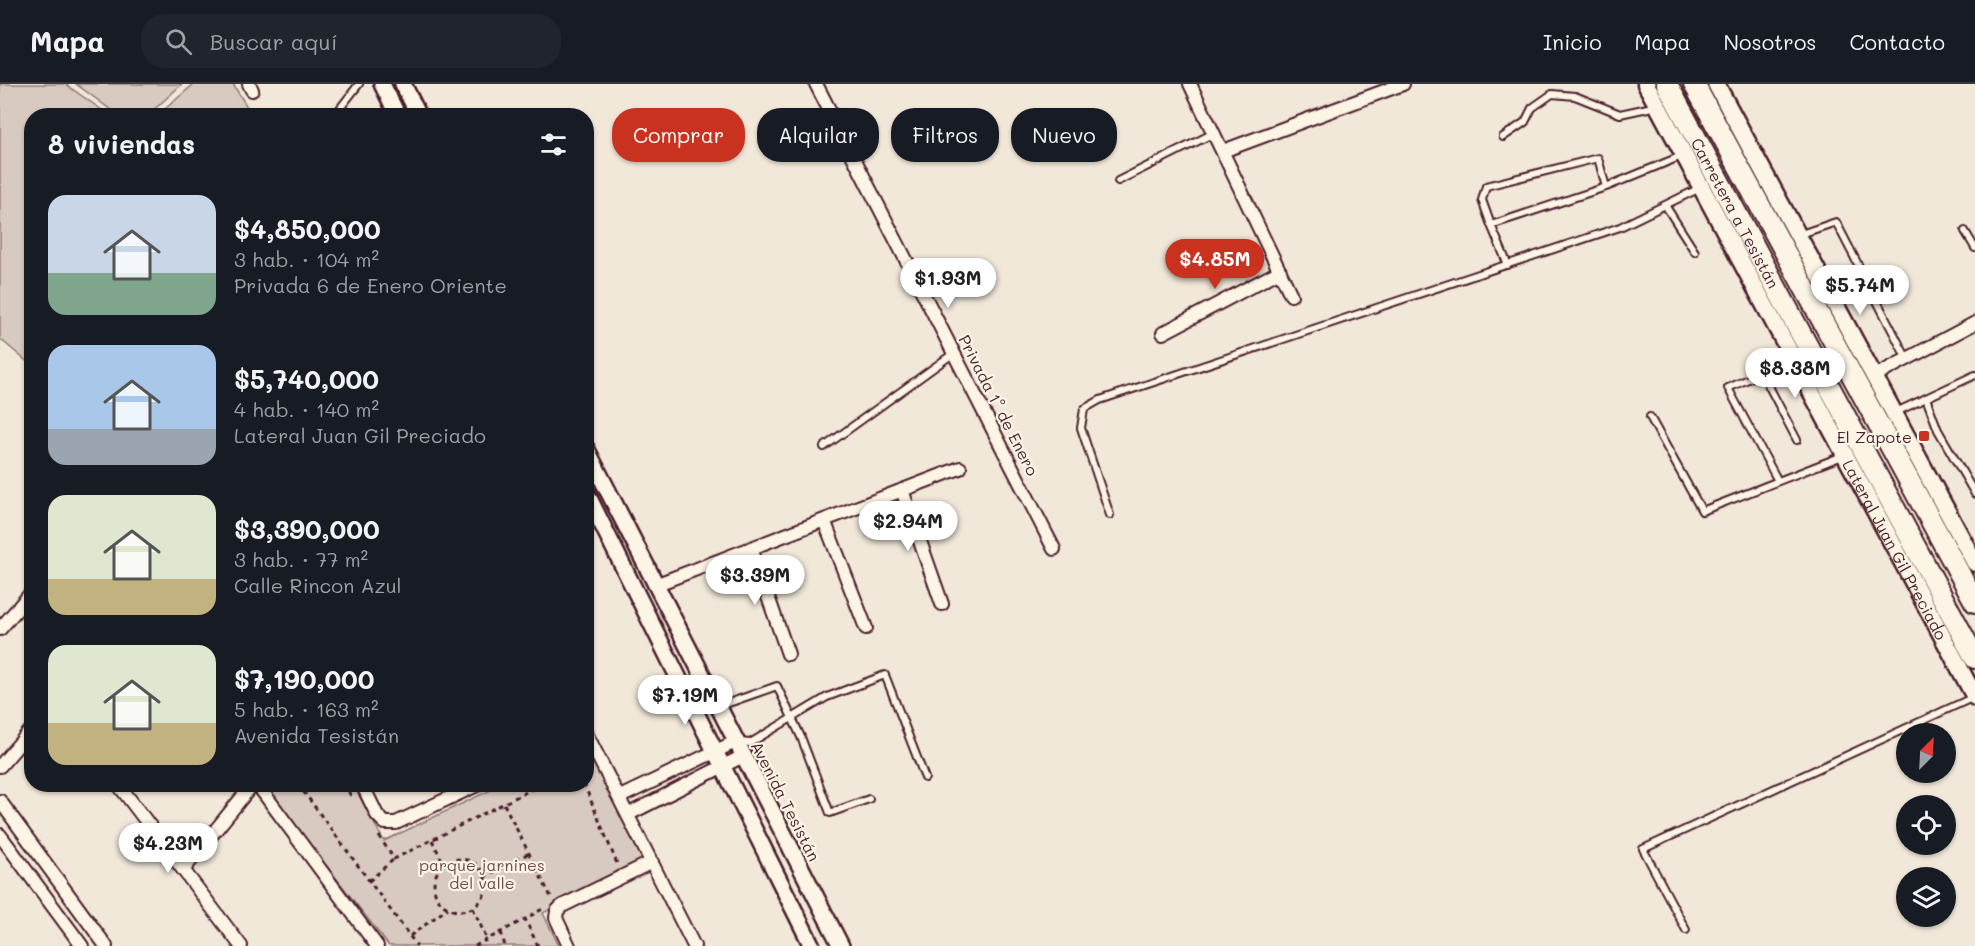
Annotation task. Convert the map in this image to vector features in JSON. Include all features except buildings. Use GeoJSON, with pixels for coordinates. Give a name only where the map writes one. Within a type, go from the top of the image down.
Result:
{"type":"FeatureCollection","features":[{"type":"Feature","properties":{"kind":"main road","name":"Lateral Juan Gil Preciado"},"geometry":{"type":"LineString","coordinates":[[1646,84],[1658,106],[1714,145]]}},
{"type":"Feature","properties":{"kind":"main road","name":"Carretera a Tesistán"},"geometry":{"type":"LineString","coordinates":[[1667,84],[1714,145],[1750,167],[1975,602]]}},
{"type":"Feature","properties":{"kind":"main road","name":"Carretera a Tesistán"},"geometry":{"type":"LineString","coordinates":[[1694,84],[1714,145],[1719,178],[1975,658]]}},
{"type":"Feature","properties":{"kind":"main road","name":"Lateral Juan Gil Preciado"},"geometry":{"type":"LineString","coordinates":[[1716,84],[1714,145],[1702,187],[1975,697]]}},
{"type":"Feature","properties":{"kind":"main road"},"geometry":{"type":"LineString","coordinates":[[1750,167],[1798,235],[1975,563]]}},
{"type":"Feature","properties":{"kind":"street"},"geometry":{"type":"LineString","coordinates":[[382,84],[394,108]]}},
{"type":"Feature","properties":{"kind":"street"},"geometry":{"type":"LineString","coordinates":[[403,84],[415,108]]}},
{"type":"Feature","properties":{"kind":"street","name":"Privada 1° de Enero"},"geometry":{"type":"LineString","coordinates":[[816,84],[1054,549]]}},
{"type":"Feature","properties":{"kind":"street"},"geometry":{"type":"LineString","coordinates":[[1190,84],[1291,295]]}},
{"type":"Feature","properties":{"kind":"street"},"geometry":{"type":"LineString","coordinates":[[1223,151],[1402,84]]}},
{"type":"Feature","properties":{"kind":"street"},"geometry":{"type":"LineString","coordinates":[[1163,333],[1280,271]]}},
{"type":"Feature","properties":{"kind":"street"},"geometry":{"type":"LineString","coordinates":[[1873,377],[1975,323]]}},
{"type":"Feature","properties":{"kind":"street","name":"Avenida Tesistán"},"geometry":{"type":"LineString","coordinates":[[594,464],[717,707],[743,747],[841,946]]}},
{"type":"Feature","properties":{"kind":"street"},"geometry":{"type":"LineString","coordinates":[[655,585],[960,468]]}},
{"type":"Feature","properties":{"kind":"street"},"geometry":{"type":"LineString","coordinates":[[902,490],[942,604]]}},
{"type":"Feature","properties":{"kind":"street"},"geometry":{"type":"LineString","coordinates":[[594,508],[812,946]]}},
{"type":"Feature","properties":{"kind":"street"},"geometry":{"type":"LineString","coordinates":[[824,520],[866,628]]}},
{"type":"Feature","properties":{"kind":"street"},"geometry":{"type":"LineString","coordinates":[[751,548],[788,654]]}},
{"type":"Feature","properties":{"kind":"street"},"geometry":{"type":"LineString","coordinates":[[0,629],[24,601]]}},
{"type":"Feature","properties":{"kind":"street"},"geometry":{"type":"LineString","coordinates":[[0,766],[24,738]]}},
{"type":"Feature","properties":{"kind":"street"},"geometry":{"type":"LineString","coordinates":[[594,747],[694,946]]}},
{"type":"Feature","properties":{"kind":"street"},"geometry":{"type":"LineString","coordinates":[[620,797],[716,751],[743,747]]}},
{"type":"Feature","properties":{"kind":"street"},"geometry":{"type":"LineString","coordinates":[[629,814],[724,766],[743,747]]}},
{"type":"Feature","properties":{"kind":"street"},"geometry":{"type":"LineString","coordinates":[[124,792],[241,946]]}},
{"type":"Feature","properties":{"kind":"street"},"geometry":{"type":"LineString","coordinates":[[184,869],[248,792]]}},
{"type":"Feature","properties":{"kind":"street"},"geometry":{"type":"LineString","coordinates":[[261,792],[377,946]]}},
{"type":"Feature","properties":{"kind":"street"},"geometry":{"type":"LineString","coordinates":[[366,792],[377,815],[385,823],[396,823],[462,792]]}},
{"type":"Feature","properties":{"kind":"street"},"geometry":{"type":"LineString","coordinates":[[0,801],[5,816],[106,946]]}},
{"type":"Feature","properties":{"kind":"street"},"geometry":{"type":"LineString","coordinates":[[0,835],[82,946]]}},
{"type":"Feature","properties":{"kind":"street"},"geometry":{"type":"LineString","coordinates":[[569,946],[556,918],[556,911],[652,862]]}},
{"type":"Feature","properties":{"kind":"lane"},"geometry":{"type":"LineString","coordinates":[[340,108],[359,84]]}},
{"type":"Feature","properties":{"kind":"lane"},"geometry":{"type":"LineString","coordinates":[[1503,137],[1525,122],[1532,108],[1552,94],[1575,96],[1620,114],[1658,106]]}},
{"type":"Feature","properties":{"kind":"lane"},"geometry":{"type":"LineString","coordinates":[[1118,181],[1214,133]]}},
{"type":"Feature","properties":{"kind":"lane"},"geometry":{"type":"LineString","coordinates":[[1491,225],[1606,187],[1714,145]]}},
{"type":"Feature","properties":{"kind":"lane"},"geometry":{"type":"LineString","coordinates":[[1508,265],[1482,200],[1486,186],[1598,158],[1606,187]]}},
{"type":"Feature","properties":{"kind":"lane"},"geometry":{"type":"LineString","coordinates":[[1110,515],[1081,428],[1084,409],[1092,404],[1620,227],[1719,178],[1750,167]]}},
{"type":"Feature","properties":{"kind":"lane"},"geometry":{"type":"LineString","coordinates":[[1665,205],[1695,252]]}},
{"type":"Feature","properties":{"kind":"lane"},"geometry":{"type":"LineString","coordinates":[[1798,235],[1836,222],[1907,359]]}},
{"type":"Feature","properties":{"kind":"lane"},"geometry":{"type":"LineString","coordinates":[[1965,231],[1975,248]]}},
{"type":"Feature","properties":{"kind":"lane"},"geometry":{"type":"LineString","coordinates":[[824,447],[954,353]]}},
{"type":"Feature","properties":{"kind":"lane"},"geometry":{"type":"LineString","coordinates":[[1778,481],[1728,388],[1761,373],[1797,440]]}},
{"type":"Feature","properties":{"kind":"lane"},"geometry":{"type":"LineString","coordinates":[[1894,413],[1975,375]]}},
{"type":"Feature","properties":{"kind":"lane"},"geometry":{"type":"LineString","coordinates":[[1926,398],[1938,430],[1975,494]]}},
{"type":"Feature","properties":{"kind":"lane"},"geometry":{"type":"LineString","coordinates":[[1650,417],[1702,511],[1845,455]]}},
{"type":"Feature","properties":{"kind":"lane"},"geometry":{"type":"LineString","coordinates":[[743,747],[793,719],[826,697],[885,675],[925,777]]}},
{"type":"Feature","properties":{"kind":"lane"},"geometry":{"type":"LineString","coordinates":[[717,707],[777,686],[793,719],[830,813],[869,799]]}},
{"type":"Feature","properties":{"kind":"lane"},"geometry":{"type":"LineString","coordinates":[[1686,930],[1643,849],[1975,697]]}},
{"type":"Feature","properties":{"kind":"path"},"geometry":{"type":"LineString","coordinates":[[304,792],[417,946]]}},
{"type":"Feature","properties":{"kind":"path"},"geometry":{"type":"LineString","coordinates":[[587,792],[619,868],[610,873]]}},
{"type":"Feature","properties":{"kind":"path"},"geometry":{"type":"LineString","coordinates":[[475,946],[554,903],[504,804]]}},
{"type":"Feature","properties":{"kind":"path"},"geometry":{"type":"LineString","coordinates":[[432,840],[444,864]]}},
{"type":"Feature","properties":{"kind":"path"},"geometry":{"type":"LineString","coordinates":[[484,877],[529,853]]}},
{"type":"Feature","properties":{"kind":"path"},"geometry":{"type":"LineString","coordinates":[[369,881],[394,859]]}},
{"type":"Feature","properties":{"kind":"path"},"geometry":{"type":"LineString","coordinates":[[451,860],[467,860],[474,863],[484,877],[484,894],[473,908],[465,910],[448,908],[436,895],[434,878],[444,864],[451,860]]}},
{"type":"Feature","properties":{"kind":"path"},"geometry":{"type":"LineString","coordinates":[[410,936],[448,908]]}},
{"type":"Feature","properties":{"kind":"path"},"geometry":{"type":"LineString","coordinates":[[473,908],[486,940]]}},
{"type":"Feature","properties":{"kind":"path"},"geometry":{"type":"LineString","coordinates":[[525,919],[538,946]]}},
{"type":"Feature","properties":{"kind":"path"},"geometry":{"type":"LineString","coordinates":[[501,932],[505,946]]}},
{"type":"Feature","properties":{"kind":"green space"},"geometry":{"type":"Polygon","coordinates":[[[0,84],[65,84],[99,108],[24,108],[24,359],[0,339],[0,84]]]}},
{"type":"Feature","properties":{"kind":"green space"},"geometry":{"type":"Polygon","coordinates":[[[76,84],[182,84],[156,108],[109,108],[76,84]]]}},
{"type":"Feature","properties":{"kind":"green space"},"geometry":{"type":"Polygon","coordinates":[[[194,84],[233,84],[248,108],[166,108],[194,84]]]}},
{"type":"Feature","properties":{"kind":"green space","name":"parque jarnines del valle"},"geometry":{"type":"Polygon","coordinates":[[[594,765],[646,859],[543,913],[559,946],[389,946],[269,792],[357,792],[384,841],[486,792],[594,792],[594,765]]]}},
{"type":"Feature","properties":{"kind":"place","name":"El Zapote"},"geometry":{"type":"Point","coordinates":[1924,436]}}]}
